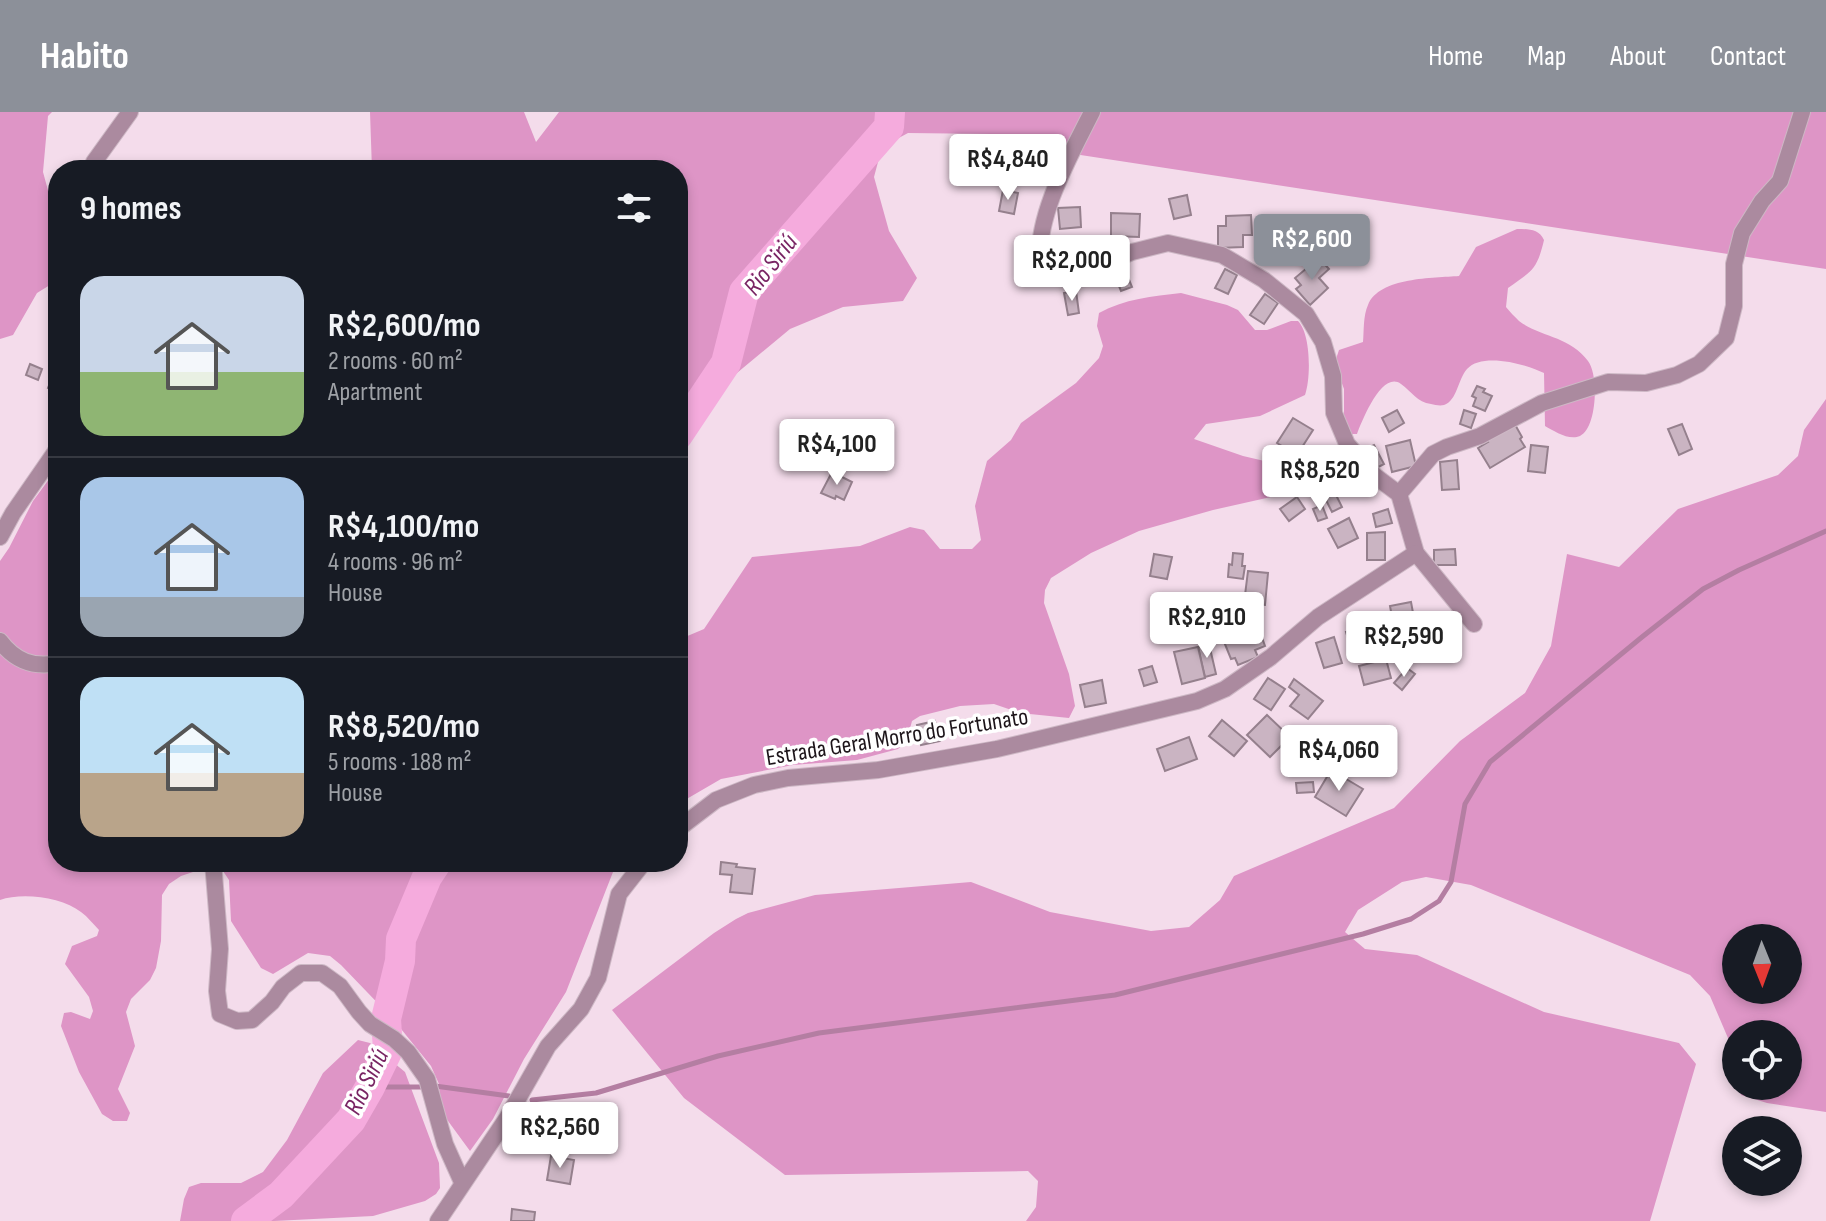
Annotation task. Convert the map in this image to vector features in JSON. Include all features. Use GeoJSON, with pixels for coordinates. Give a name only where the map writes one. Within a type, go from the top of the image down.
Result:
{"type":"FeatureCollection","features":[{"type":"Feature","properties":{"kind":"street"},"geometry":{"type":"LineString","coordinates":[[95,160],[130,112]]}},
{"type":"Feature","properties":{"kind":"street"},"geometry":{"type":"LineString","coordinates":[[1092,112],[1052,194],[1039,251],[1040,266],[1054,275],[1071,278],[1132,252],[1168,243],[1222,255],[1264,280],[1306,314],[1323,342],[1333,376],[1334,413],[1347,444],[1375,476],[1399,494],[1416,553],[1474,624]]}},
{"type":"Feature","properties":{"kind":"street"},"geometry":{"type":"LineString","coordinates":[[1399,494],[1433,454],[1480,436],[1542,403],[1608,382],[1646,383],[1667,378],[1699,364],[1726,338],[1734,306],[1734,264],[1742,233],[1762,201],[1780,181],[1802,112]]}},
{"type":"Feature","properties":{"kind":"street"},"geometry":{"type":"LineString","coordinates":[[0,537],[48,462]]}},
{"type":"Feature","properties":{"kind":"street","name":"Estrada Geral Morro do Fortunato"},"geometry":{"type":"LineString","coordinates":[[688,821],[716,800],[754,785],[788,778],[878,770],[997,749],[1197,701],[1225,689],[1271,657],[1318,617],[1416,553]]}},
{"type":"Feature","properties":{"kind":"street"},"geometry":{"type":"LineString","coordinates":[[0,641],[22,661],[48,663]]}},
{"type":"Feature","properties":{"kind":"street"},"geometry":{"type":"LineString","coordinates":[[214,872],[220,949],[217,991],[220,1014],[237,1021],[252,1020],[301,973],[322,973],[340,986],[359,1012],[377,1029],[408,1052],[427,1079],[445,1144],[462,1182]]}},
{"type":"Feature","properties":{"kind":"street"},"geometry":{"type":"LineString","coordinates":[[438,1221],[507,1118],[548,1046],[581,1009],[598,978],[619,894],[636,872]]}},
{"type":"Feature","properties":{"kind":"shaded area"},"geometry":{"type":"Polygon","coordinates":[[[0,112],[52,112],[48,116],[43,172],[48,190],[48,286],[37,293],[13,335],[0,339],[0,112]]]}},
{"type":"Feature","properties":{"kind":"shaded area"},"geometry":{"type":"Polygon","coordinates":[[[370,112],[524,112],[536,142],[559,112],[1826,112],[1826,269],[1074,154],[991,134],[908,133],[882,147],[874,177],[889,231],[917,278],[903,301],[843,307],[790,329],[702,402],[688,420],[688,160],[372,160],[370,112]]]}},
{"type":"Feature","properties":{"kind":"shaded area"},"geometry":{"type":"Polygon","coordinates":[[[1517,229],[1536,232],[1544,240],[1532,269],[1508,288],[1506,307],[1519,321],[1573,346],[1588,361],[1595,389],[1593,412],[1586,431],[1580,436],[1571,437],[1545,426],[1544,373],[1516,363],[1493,360],[1474,364],[1467,369],[1452,399],[1444,405],[1422,401],[1401,384],[1387,384],[1374,399],[1357,434],[1352,434],[1344,423],[1344,389],[1337,370],[1337,356],[1339,350],[1363,342],[1365,314],[1374,296],[1395,284],[1459,276],[1476,247],[1517,229]]]}},
{"type":"Feature","properties":{"kind":"shaded area"},"geometry":{"type":"Polygon","coordinates":[[[1181,293],[1227,305],[1238,310],[1255,330],[1267,330],[1298,321],[1309,356],[1305,395],[1260,416],[1206,424],[1194,439],[1243,456],[1295,468],[1304,476],[1307,489],[1213,510],[1139,531],[1091,553],[1051,578],[1045,590],[1044,603],[1069,674],[1075,706],[1069,718],[1020,713],[994,704],[960,706],[912,721],[907,740],[898,749],[857,760],[793,765],[721,779],[688,798],[688,636],[704,629],[752,557],[860,546],[910,527],[924,530],[940,549],[972,549],[981,540],[975,506],[987,461],[1011,440],[1021,423],[1076,383],[1099,358],[1103,346],[1097,326],[1099,313],[1149,297],[1181,293]]]}},
{"type":"Feature","properties":{"kind":"shaded area"},"geometry":{"type":"Polygon","coordinates":[[[1826,399],[1826,1112],[1757,1100],[1802,1100],[1802,1020],[1722,1020],[1722,1024],[1710,996],[1690,975],[1471,885],[1426,877],[1402,882],[1358,910],[1345,932],[1365,949],[1417,955],[1544,1012],[1679,1043],[1696,1064],[1650,1221],[1026,1221],[1036,1207],[1038,1181],[1028,1171],[785,1175],[684,1098],[612,1010],[736,919],[815,895],[971,882],[1050,912],[1151,931],[1189,927],[1220,900],[1234,876],[1394,808],[1460,741],[1525,693],[1551,646],[1567,554],[1619,567],[1678,509],[1778,475],[1798,456],[1804,430],[1826,399]]]}},
{"type":"Feature","properties":{"kind":"shaded area"},"geometry":{"type":"Polygon","coordinates":[[[48,481],[48,872],[193,872],[169,884],[162,895],[161,941],[156,968],[150,980],[131,999],[126,1012],[135,1046],[118,1089],[130,1113],[127,1121],[113,1121],[102,1114],[79,1072],[61,1026],[64,1013],[71,1012],[90,1019],[93,1011],[89,997],[65,964],[72,946],[97,936],[99,930],[81,912],[63,903],[30,896],[0,900],[0,561],[33,501],[48,481]]]}},
{"type":"Feature","properties":{"kind":"shaded area"},"geometry":{"type":"Polygon","coordinates":[[[224,872],[613,872],[566,992],[524,1059],[493,1119],[470,1151],[440,1110],[439,1084],[431,1066],[393,1019],[341,965],[330,956],[308,953],[273,974],[261,968],[231,921],[229,880],[224,872]]]}},
{"type":"Feature","properties":{"kind":"shaded area"},"geometry":{"type":"Polygon","coordinates":[[[358,1040],[370,1043],[405,1072],[439,1163],[440,1188],[436,1194],[425,1201],[373,1216],[274,1221],[180,1221],[189,1187],[201,1183],[241,1183],[263,1172],[287,1140],[323,1073],[358,1040]]]}},
{"type":"Feature","properties":{"kind":"building"},"geometry":{"type":"Polygon","coordinates":[[[1003,190],[1018,193],[1014,214],[999,211],[1003,190]]]}},
{"type":"Feature","properties":{"kind":"building"},"geometry":{"type":"Polygon","coordinates":[[[1187,195],[1191,215],[1174,219],[1169,199],[1187,195]]]}},
{"type":"Feature","properties":{"kind":"building"},"geometry":{"type":"Polygon","coordinates":[[[1080,207],[1081,227],[1060,229],[1058,208],[1080,207]]]}},
{"type":"Feature","properties":{"kind":"building"},"geometry":{"type":"Polygon","coordinates":[[[1111,213],[1140,214],[1139,237],[1111,236],[1111,213]]]}},
{"type":"Feature","properties":{"kind":"building"},"geometry":{"type":"Polygon","coordinates":[[[1251,215],[1252,235],[1243,235],[1243,247],[1218,248],[1218,226],[1226,226],[1226,216],[1251,215]]]}},
{"type":"Feature","properties":{"kind":"building"},"geometry":{"type":"Polygon","coordinates":[[[1271,233],[1276,250],[1262,254],[1257,237],[1271,233]]]}},
{"type":"Feature","properties":{"kind":"building"},"geometry":{"type":"Polygon","coordinates":[[[1319,258],[1329,269],[1319,278],[1328,288],[1310,305],[1296,289],[1301,285],[1295,278],[1319,258]]]}},
{"type":"Feature","properties":{"kind":"building"},"geometry":{"type":"Polygon","coordinates":[[[1225,269],[1237,275],[1228,294],[1215,288],[1225,269]]]}},
{"type":"Feature","properties":{"kind":"building"},"geometry":{"type":"Polygon","coordinates":[[[1125,270],[1132,287],[1121,291],[1114,274],[1125,270]]]}},
{"type":"Feature","properties":{"kind":"building"},"geometry":{"type":"Polygon","coordinates":[[[1076,291],[1079,313],[1068,315],[1064,293],[1076,291]]]}},
{"type":"Feature","properties":{"kind":"building"},"geometry":{"type":"Polygon","coordinates":[[[1265,294],[1278,303],[1264,324],[1250,315],[1265,294]]]}},
{"type":"Feature","properties":{"kind":"building"},"geometry":{"type":"Polygon","coordinates":[[[30,364],[42,369],[38,380],[26,375],[30,364]]]}},
{"type":"Feature","properties":{"kind":"building"},"geometry":{"type":"Polygon","coordinates":[[[1477,386],[1492,396],[1485,411],[1473,406],[1476,398],[1472,396],[1477,386]]]}},
{"type":"Feature","properties":{"kind":"building"},"geometry":{"type":"Polygon","coordinates":[[[1397,410],[1404,423],[1389,432],[1382,418],[1397,410]]]}},
{"type":"Feature","properties":{"kind":"building"},"geometry":{"type":"Polygon","coordinates":[[[1464,410],[1476,414],[1471,428],[1460,424],[1464,410]]]}},
{"type":"Feature","properties":{"kind":"building"},"geometry":{"type":"Polygon","coordinates":[[[1293,418],[1313,430],[1297,455],[1277,443],[1293,418]]]}},
{"type":"Feature","properties":{"kind":"building"},"geometry":{"type":"Polygon","coordinates":[[[1513,421],[1525,447],[1490,468],[1478,448],[1488,442],[1485,438],[1513,421]]]}},
{"type":"Feature","properties":{"kind":"building"},"geometry":{"type":"Polygon","coordinates":[[[1682,424],[1692,449],[1679,455],[1668,429],[1682,424]]]}},
{"type":"Feature","properties":{"kind":"building"},"geometry":{"type":"Polygon","coordinates":[[[1410,440],[1416,466],[1392,472],[1386,446],[1410,440]]]}},
{"type":"Feature","properties":{"kind":"building"},"geometry":{"type":"Polygon","coordinates":[[[1374,445],[1384,464],[1373,470],[1362,451],[1374,445]]]}},
{"type":"Feature","properties":{"kind":"building"},"geometry":{"type":"Polygon","coordinates":[[[1531,445],[1548,447],[1545,473],[1528,471],[1531,445]]]}},
{"type":"Feature","properties":{"kind":"building"},"geometry":{"type":"Polygon","coordinates":[[[1318,460],[1341,464],[1337,483],[1315,480],[1318,460]]]}},
{"type":"Feature","properties":{"kind":"building"},"geometry":{"type":"Polygon","coordinates":[[[1457,460],[1459,489],[1442,490],[1440,462],[1457,460]]]}},
{"type":"Feature","properties":{"kind":"building"},"geometry":{"type":"Polygon","coordinates":[[[832,472],[852,482],[844,500],[821,493],[832,472]]]}},
{"type":"Feature","properties":{"kind":"building"},"geometry":{"type":"Polygon","coordinates":[[[1334,491],[1342,507],[1332,512],[1324,496],[1334,491]]]}},
{"type":"Feature","properties":{"kind":"building"},"geometry":{"type":"Polygon","coordinates":[[[1297,497],[1305,509],[1289,521],[1280,509],[1297,497]]]}},
{"type":"Feature","properties":{"kind":"building"},"geometry":{"type":"Polygon","coordinates":[[[1322,505],[1327,518],[1318,521],[1313,509],[1322,505]]]}},
{"type":"Feature","properties":{"kind":"building"},"geometry":{"type":"Polygon","coordinates":[[[1388,509],[1392,523],[1376,527],[1373,514],[1388,509]]]}},
{"type":"Feature","properties":{"kind":"building"},"geometry":{"type":"Polygon","coordinates":[[[1349,518],[1358,538],[1338,548],[1328,529],[1349,518]]]}},
{"type":"Feature","properties":{"kind":"building"},"geometry":{"type":"Polygon","coordinates":[[[1385,532],[1385,560],[1367,560],[1367,533],[1385,532]]]}},
{"type":"Feature","properties":{"kind":"building"},"geometry":{"type":"Polygon","coordinates":[[[1455,549],[1456,565],[1434,565],[1434,550],[1455,549]]]}},
{"type":"Feature","properties":{"kind":"building"},"geometry":{"type":"Polygon","coordinates":[[[1233,553],[1243,554],[1243,579],[1228,577],[1233,553]]]}},
{"type":"Feature","properties":{"kind":"building"},"geometry":{"type":"Polygon","coordinates":[[[1154,554],[1172,557],[1167,579],[1150,576],[1154,554]]]}},
{"type":"Feature","properties":{"kind":"building"},"geometry":{"type":"Polygon","coordinates":[[[1248,571],[1268,573],[1265,605],[1244,603],[1248,571]]]}},
{"type":"Feature","properties":{"kind":"building"},"geometry":{"type":"Polygon","coordinates":[[[1411,602],[1419,645],[1398,650],[1390,606],[1411,602]]]}},
{"type":"Feature","properties":{"kind":"building"},"geometry":{"type":"Polygon","coordinates":[[[1253,613],[1265,646],[1255,650],[1258,657],[1238,665],[1235,658],[1231,659],[1218,627],[1253,613]]]}},
{"type":"Feature","properties":{"kind":"building"},"geometry":{"type":"Polygon","coordinates":[[[1362,627],[1369,650],[1353,655],[1346,632],[1362,627]]]}},
{"type":"Feature","properties":{"kind":"building"},"geometry":{"type":"Polygon","coordinates":[[[1334,637],[1342,663],[1324,668],[1316,643],[1334,637]]]}},
{"type":"Feature","properties":{"kind":"building"},"geometry":{"type":"Polygon","coordinates":[[[1209,644],[1216,674],[1205,677],[1198,647],[1209,644]]]}},
{"type":"Feature","properties":{"kind":"building"},"geometry":{"type":"Polygon","coordinates":[[[1198,647],[1205,678],[1182,684],[1174,652],[1198,647]]]}},
{"type":"Feature","properties":{"kind":"building"},"geometry":{"type":"Polygon","coordinates":[[[1386,659],[1391,678],[1364,685],[1359,666],[1386,659]]]}},
{"type":"Feature","properties":{"kind":"building"},"geometry":{"type":"Polygon","coordinates":[[[1152,666],[1157,682],[1144,686],[1139,670],[1152,666]]]}},
{"type":"Feature","properties":{"kind":"building"},"geometry":{"type":"Polygon","coordinates":[[[1407,668],[1415,674],[1402,690],[1394,683],[1407,668]]]}},
{"type":"Feature","properties":{"kind":"building"},"geometry":{"type":"Polygon","coordinates":[[[1268,678],[1285,689],[1271,710],[1254,699],[1268,678]]]}},
{"type":"Feature","properties":{"kind":"building"},"geometry":{"type":"Polygon","coordinates":[[[1294,679],[1323,701],[1308,719],[1290,706],[1299,695],[1289,687],[1294,679]]]}},
{"type":"Feature","properties":{"kind":"building"},"geometry":{"type":"Polygon","coordinates":[[[1102,680],[1106,703],[1085,707],[1080,685],[1102,680]]]}},
{"type":"Feature","properties":{"kind":"building"},"geometry":{"type":"Polygon","coordinates":[[[1267,715],[1290,737],[1270,757],[1247,735],[1267,715]]]}},
{"type":"Feature","properties":{"kind":"building"},"geometry":{"type":"Polygon","coordinates":[[[1222,720],[1247,741],[1234,756],[1209,736],[1222,720]]]}},
{"type":"Feature","properties":{"kind":"building"},"geometry":{"type":"Polygon","coordinates":[[[935,721],[940,741],[921,745],[917,725],[935,721]]]}},
{"type":"Feature","properties":{"kind":"building"},"geometry":{"type":"Polygon","coordinates":[[[1189,737],[1197,759],[1165,771],[1157,749],[1189,737]]]}},
{"type":"Feature","properties":{"kind":"building"},"geometry":{"type":"Polygon","coordinates":[[[1331,770],[1363,789],[1346,816],[1315,797],[1331,770]]]}},
{"type":"Feature","properties":{"kind":"building"},"geometry":{"type":"Polygon","coordinates":[[[1313,782],[1314,792],[1297,793],[1296,783],[1313,782]]]}},
{"type":"Feature","properties":{"kind":"building"},"geometry":{"type":"Polygon","coordinates":[[[721,862],[755,869],[752,894],[730,892],[732,875],[720,874],[721,862]]]}},
{"type":"Feature","properties":{"kind":"building"},"geometry":{"type":"Polygon","coordinates":[[[551,1156],[574,1160],[570,1184],[547,1180],[551,1156]]]}},
{"type":"Feature","properties":{"kind":"building"},"geometry":{"type":"Polygon","coordinates":[[[512,1209],[535,1212],[534,1221],[511,1221],[512,1209]]]}},
{"type":"Feature","properties":{"kind":"waterway","name":"Rio Siriú"},"geometry":{"type":"LineString","coordinates":[[688,420],[726,363],[744,292],[889,127],[890,112]]}},
{"type":"Feature","properties":{"kind":"waterway"},"geometry":{"type":"LineString","coordinates":[[532,1100],[596,1093],[718,1056],[819,1033],[1115,995],[1363,934],[1411,919],[1439,901],[1451,882],[1465,804],[1490,762],[1703,589],[1826,531]]}},
{"type":"Feature","properties":{"kind":"waterway","name":"Rio Siriú"},"geometry":{"type":"LineString","coordinates":[[246,1221],[281,1195],[351,1120],[370,1087],[388,1050],[386,1019],[400,961],[401,939],[430,872]]}},
{"type":"Feature","properties":{"kind":"waterway"},"geometry":{"type":"LineString","coordinates":[[435,1086],[509,1096]]}},
{"type":"Feature","properties":{"kind":"waterway"},"geometry":{"type":"LineString","coordinates":[[370,1087],[421,1087]]}}]}
